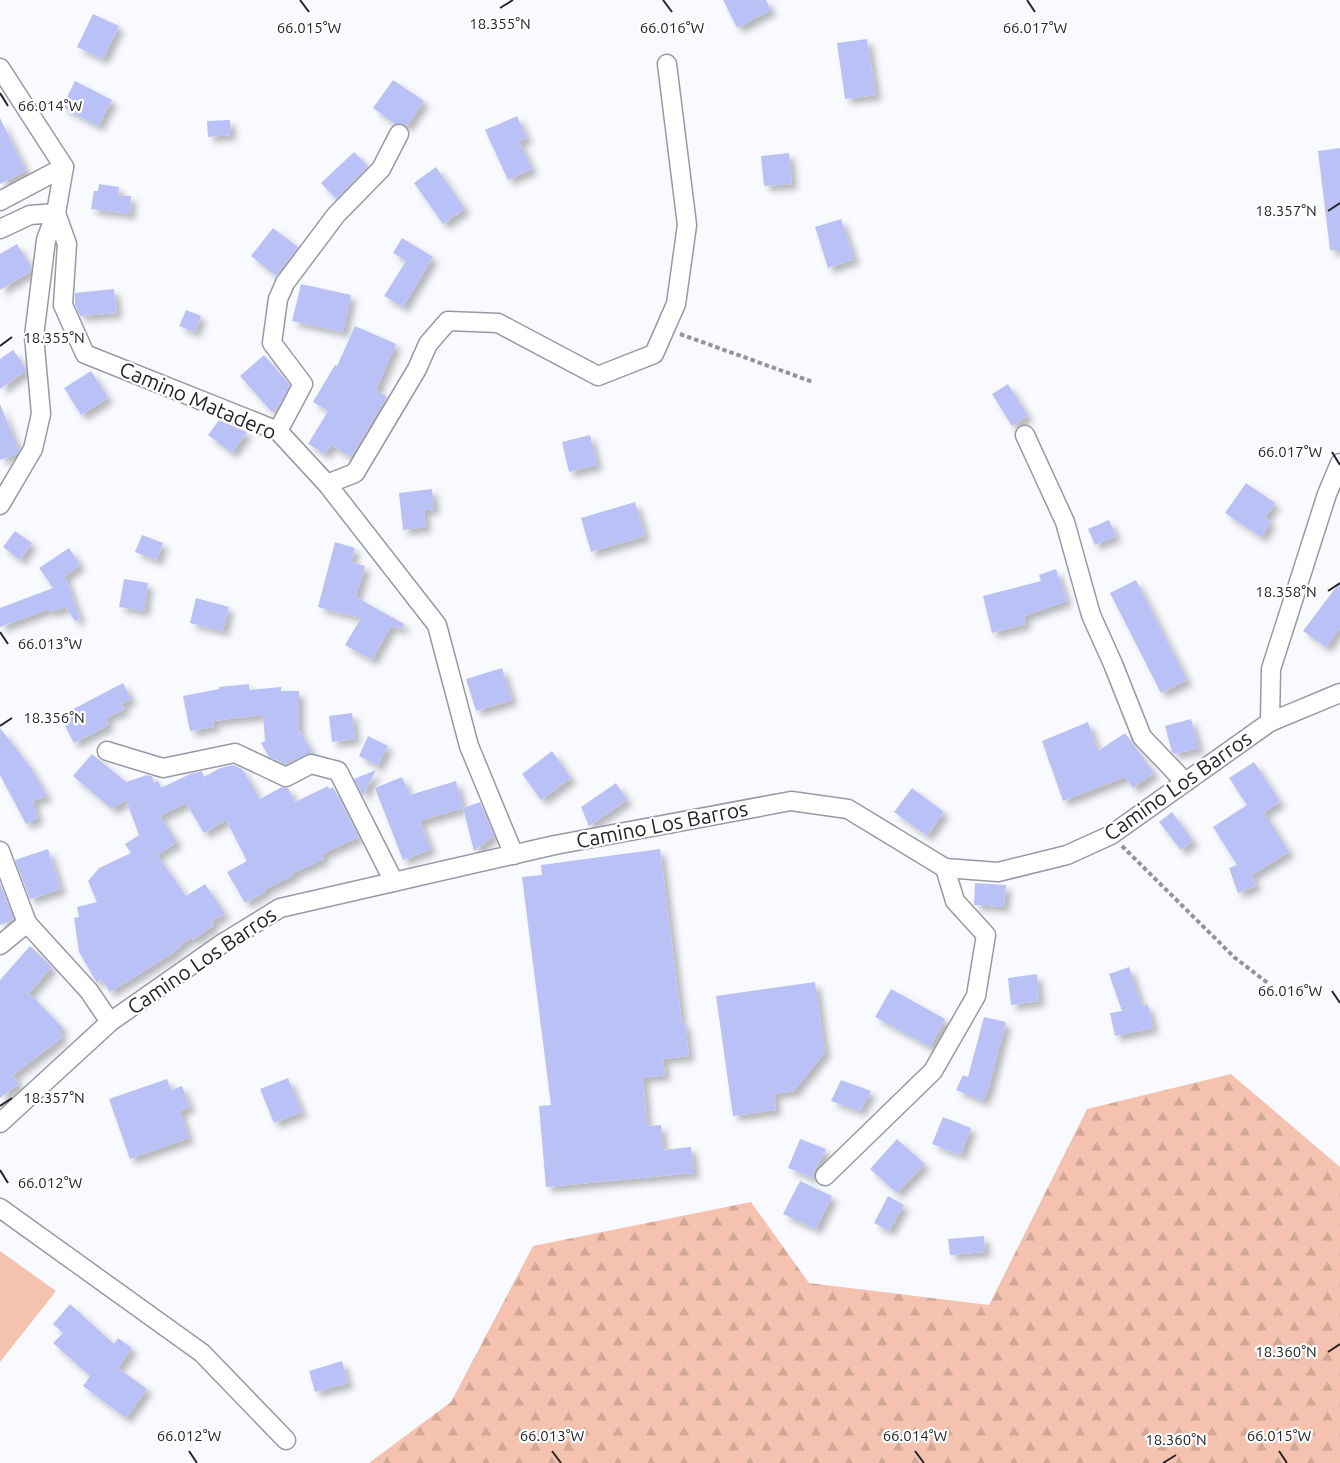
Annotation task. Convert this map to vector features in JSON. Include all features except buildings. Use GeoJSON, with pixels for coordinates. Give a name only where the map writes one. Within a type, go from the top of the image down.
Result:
{"type":"FeatureCollection","features":[{"type":"Feature","properties":{"kind":"street"},"geometry":{"type":"LineString","coordinates":[[327,484],[355,473],[417,369],[428,344],[448,321],[498,323],[598,376],[654,354],[675,304],[687,225],[667,64]]}},
{"type":"Feature","properties":{"kind":"street"},"geometry":{"type":"LineString","coordinates":[[0,68],[64,167],[0,201]]}},
{"type":"Feature","properties":{"kind":"street"},"geometry":{"type":"LineString","coordinates":[[278,431],[303,384],[272,343],[278,299],[285,283],[336,215],[381,169],[399,134]]}},
{"type":"Feature","properties":{"kind":"street","name":"Camino Matadero"},"geometry":{"type":"LineString","coordinates":[[64,167],[56,213],[67,244],[63,305],[86,354],[278,431],[327,484],[437,625],[469,746],[514,855]]}},
{"type":"Feature","properties":{"kind":"street"},"geometry":{"type":"LineString","coordinates":[[0,229],[30,215],[56,213],[46,240],[33,336],[41,414],[33,449],[0,505]]}},
{"type":"Feature","properties":{"kind":"street"},"geometry":{"type":"LineString","coordinates":[[1025,435],[1065,522],[1091,615],[1142,737],[1185,782]]}},
{"type":"Feature","properties":{"kind":"street"},"geometry":{"type":"LineString","coordinates":[[1270,722],[1271,669],[1327,494],[1340,463]]}},
{"type":"Feature","properties":{"kind":"street","name":"Camino Los Barros"},"geometry":{"type":"LineString","coordinates":[[0,1123],[110,1022],[220,945],[280,908],[567,843],[790,801],[848,808],[945,868],[998,872],[1067,855],[1111,835],[1270,722],[1340,693]]}},
{"type":"Feature","properties":{"kind":"street"},"geometry":{"type":"LineString","coordinates":[[107,751],[163,768],[235,753],[286,777],[311,764],[338,771],[394,882]]}},
{"type":"Feature","properties":{"kind":"street"},"geometry":{"type":"LineString","coordinates":[[0,851],[27,922],[89,991],[110,1022]]}},
{"type":"Feature","properties":{"kind":"street"},"geometry":{"type":"LineString","coordinates":[[825,1176],[933,1071],[976,996],[986,935],[955,901],[945,868]]}},
{"type":"Feature","properties":{"kind":"street"},"geometry":{"type":"LineString","coordinates":[[0,945],[27,922]]}},
{"type":"Feature","properties":{"kind":"street"},"geometry":{"type":"LineString","coordinates":[[0,1208],[202,1353],[286,1440]]}},
{"type":"Feature","properties":{"kind":"path"},"geometry":{"type":"LineString","coordinates":[[665,329],[813,382]]}},
{"type":"Feature","properties":{"kind":"path"},"geometry":{"type":"LineString","coordinates":[[1111,835],[1234,957],[1269,984]]}},
{"type":"Feature","properties":{"kind":"green space"},"geometry":{"type":"Polygon","coordinates":[[[1231,1074],[1340,1167],[1340,1463],[369,1463],[451,1402],[533,1246],[751,1202],[809,1283],[989,1305],[1087,1109],[1231,1074]]]}},
{"type":"Feature","properties":{"kind":"green space"},"geometry":{"type":"Polygon","coordinates":[[[0,1251],[56,1291],[0,1362],[0,1251]]]}}]}
